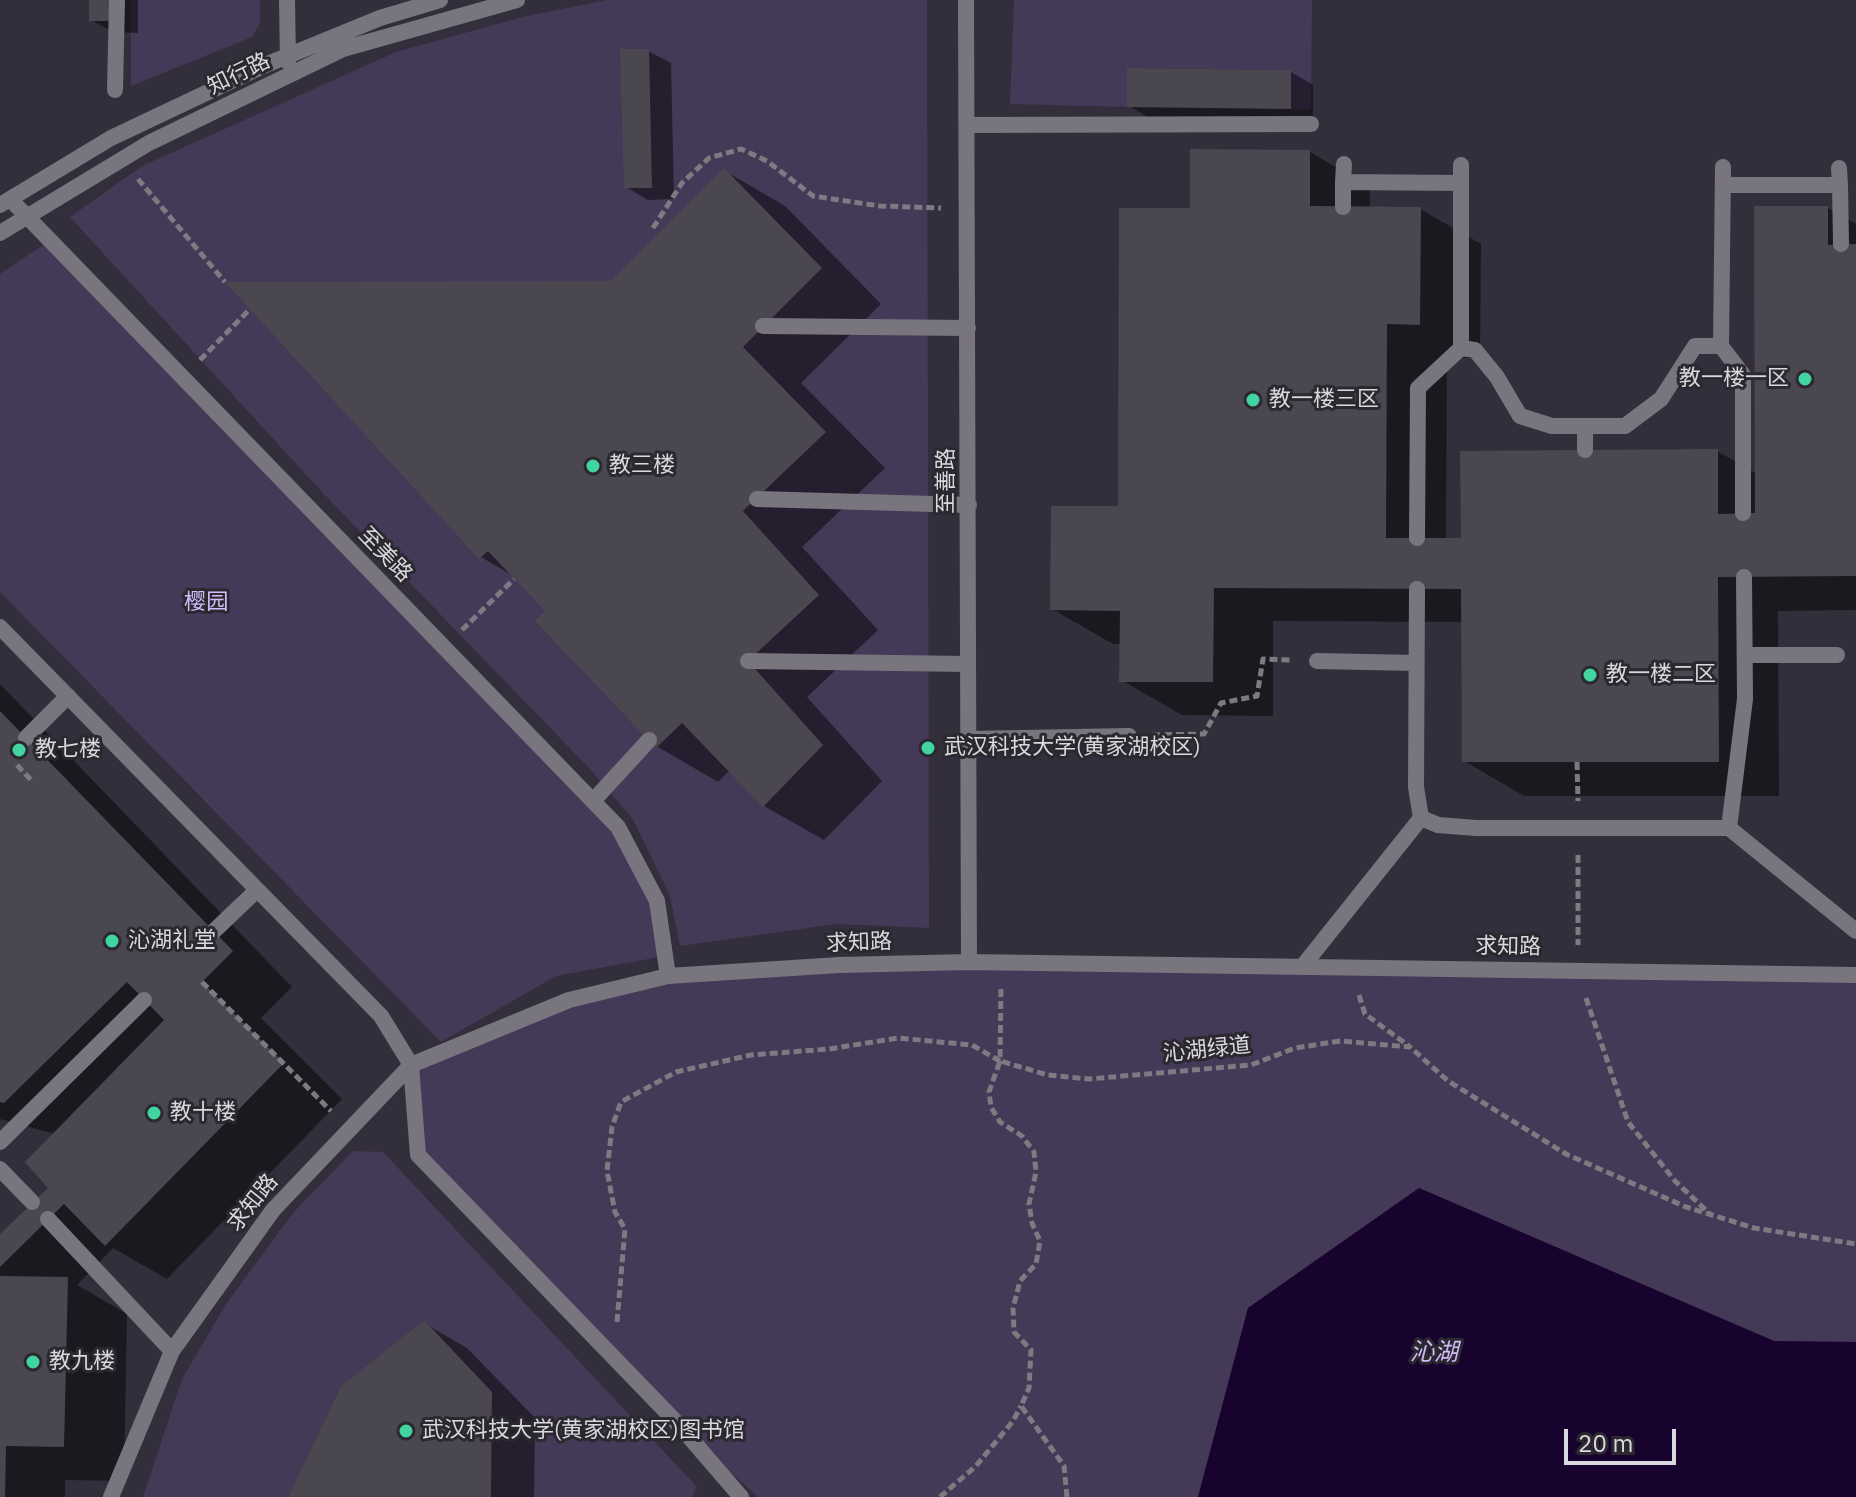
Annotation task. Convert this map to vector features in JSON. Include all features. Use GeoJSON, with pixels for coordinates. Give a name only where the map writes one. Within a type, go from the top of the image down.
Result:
{"type":"FeatureCollection","features":[{"type":"Feature","properties":{"kind":"lane"},"geometry":{"type":"LineString","coordinates":[[115,90],[117,0]]}},
{"type":"Feature","properties":{"kind":"lane"},"geometry":{"type":"LineString","coordinates":[[287,0],[288,74]]}},
{"type":"Feature","properties":{"kind":"lane","name":"知行路"},"geometry":{"type":"LineString","coordinates":[[5,202],[111,138],[288,56],[380,18],[440,0]]}},
{"type":"Feature","properties":{"kind":"lane","name":"知行路"},"geometry":{"type":"LineString","coordinates":[[0,233],[121,160],[343,49],[517,0]]}},
{"type":"Feature","properties":{"kind":"lane","name":"至善路"},"geometry":{"type":"LineString","coordinates":[[966,0],[969,125],[969,962]]}},
{"type":"Feature","properties":{"kind":"lane"},"geometry":{"type":"LineString","coordinates":[[969,125],[1311,124]]}},
{"type":"Feature","properties":{"kind":"lane"},"geometry":{"type":"LineString","coordinates":[[1343,207],[1344,164]]}},
{"type":"Feature","properties":{"kind":"lane"},"geometry":{"type":"LineString","coordinates":[[1417,538],[1418,388],[1461,348],[1461,165]]}},
{"type":"Feature","properties":{"kind":"lane"},"geometry":{"type":"LineString","coordinates":[[1723,167],[1721,346],[1743,375],[1743,513]]}},
{"type":"Feature","properties":{"kind":"lane"},"geometry":{"type":"LineString","coordinates":[[1723,185],[1840,177],[1841,244]]}},
{"type":"Feature","properties":{"kind":"lane"},"geometry":{"type":"LineString","coordinates":[[1343,182],[1461,183]]}},
{"type":"Feature","properties":{"kind":"lane","name":"至美路"},"geometry":{"type":"LineString","coordinates":[[5,202],[26,216],[618,827],[657,901],[668,976]]}},
{"type":"Feature","properties":{"kind":"lane"},"geometry":{"type":"LineString","coordinates":[[763,326],[968,328]]}},
{"type":"Feature","properties":{"kind":"lane"},"geometry":{"type":"LineString","coordinates":[[1461,348],[1475,350],[1497,377],[1520,416],[1552,426],[1625,426],[1661,399],[1695,346],[1721,346]]}},
{"type":"Feature","properties":{"kind":"lane"},"geometry":{"type":"LineString","coordinates":[[1585,426],[1585,450]]}},
{"type":"Feature","properties":{"kind":"lane"},"geometry":{"type":"LineString","coordinates":[[757,499],[969,505]]}},
{"type":"Feature","properties":{"kind":"lane"},"geometry":{"type":"LineString","coordinates":[[1729,828],[1740,756],[1745,655],[1744,577]]}},
{"type":"Feature","properties":{"kind":"lane"},"geometry":{"type":"LineString","coordinates":[[1302,967],[1421,818],[1416,787],[1417,589]]}},
{"type":"Feature","properties":{"kind":"lane"},"geometry":{"type":"LineString","coordinates":[[0,627],[381,1016],[411,1065],[418,1155],[612,1355],[741,1497]]}},
{"type":"Feature","properties":{"kind":"lane"},"geometry":{"type":"LineString","coordinates":[[1745,655],[1837,655]]}},
{"type":"Feature","properties":{"kind":"lane"},"geometry":{"type":"LineString","coordinates":[[748,661],[968,664]]}},
{"type":"Feature","properties":{"kind":"lane"},"geometry":{"type":"LineString","coordinates":[[1317,661],[1416,663]]}},
{"type":"Feature","properties":{"kind":"lane"},"geometry":{"type":"LineString","coordinates":[[26,738],[68,696]]}},
{"type":"Feature","properties":{"kind":"lane"},"geometry":{"type":"LineString","coordinates":[[969,739],[1129,736]]}},
{"type":"Feature","properties":{"kind":"lane"},"geometry":{"type":"LineString","coordinates":[[593,801],[649,740]]}},
{"type":"Feature","properties":{"kind":"lane"},"geometry":{"type":"LineString","coordinates":[[1421,818],[1438,825],[1476,828],[1729,828],[1856,931]]}},
{"type":"Feature","properties":{"kind":"lane"},"geometry":{"type":"LineString","coordinates":[[214,931],[257,890]]}},
{"type":"Feature","properties":{"kind":"lane","name":"求知路"},"geometry":{"type":"LineString","coordinates":[[111,1497],[172,1351],[273,1210],[348,1128],[411,1065],[569,1000],[668,976],[839,965],[969,962],[1856,975]]}},
{"type":"Feature","properties":{"kind":"lane"},"geometry":{"type":"LineString","coordinates":[[0,1142],[144,1000]]}},
{"type":"Feature","properties":{"kind":"lane"},"geometry":{"type":"LineString","coordinates":[[0,1169],[32,1202]]}},
{"type":"Feature","properties":{"kind":"lane"},"geometry":{"type":"LineString","coordinates":[[48,1219],[172,1351]]}},
{"type":"Feature","properties":{"kind":"path"},"geometry":{"type":"LineString","coordinates":[[653,228],[682,183],[709,158],[741,149],[767,161],[813,196],[880,206],[968,208]]}},
{"type":"Feature","properties":{"kind":"path"},"geometry":{"type":"LineString","coordinates":[[121,160],[225,282]]}},
{"type":"Feature","properties":{"kind":"path"},"geometry":{"type":"LineString","coordinates":[[182,377],[250,309]]}},
{"type":"Feature","properties":{"kind":"path"},"geometry":{"type":"LineString","coordinates":[[445,648],[514,579]]}},
{"type":"Feature","properties":{"kind":"path"},"geometry":{"type":"LineString","coordinates":[[1129,736],[1204,734],[1221,703],[1257,696],[1263,659],[1317,661]]}},
{"type":"Feature","properties":{"kind":"path"},"geometry":{"type":"LineString","coordinates":[[1577,762],[1579,970],[1594,1030],[1628,1122],[1675,1181],[1712,1215]]}},
{"type":"Feature","properties":{"kind":"path"},"geometry":{"type":"LineString","coordinates":[[940,1497],[976,1466],[1013,1421],[1029,1388],[1031,1350],[1014,1332],[1013,1308],[1020,1281],[1036,1264],[1040,1241],[1032,1223],[1029,1204],[1036,1172],[1034,1152],[1022,1136],[1000,1122],[991,1107],[989,1092],[1000,1061],[1001,962]]}},
{"type":"Feature","properties":{"kind":"path"},"geometry":{"type":"LineString","coordinates":[[1350,967],[1365,1014],[1410,1047],[1448,1081],[1566,1154],[1686,1207],[1817,1241],[1856,1244]]}},
{"type":"Feature","properties":{"kind":"path"},"geometry":{"type":"LineString","coordinates":[[202,982],[348,1128]]}},
{"type":"Feature","properties":{"kind":"path","name":"沁湖绿道"},"geometry":{"type":"LineString","coordinates":[[612,1355],[625,1229],[615,1212],[607,1171],[612,1127],[621,1102],[676,1072],[751,1055],[829,1049],[898,1038],[972,1045],[1000,1061],[1048,1075],[1089,1079],[1251,1065],[1295,1048],[1340,1041],[1410,1047]]}},
{"type":"Feature","properties":{"kind":"path"},"geometry":{"type":"LineString","coordinates":[[1021,1406],[1064,1466],[1067,1497]]}},
{"type":"Feature","properties":{"kind":"shaded area","name":"武汉科技大学(黄家湖校区)"},"geometry":{"type":"Polygon","coordinates":[[[0,0],[1856,0],[1856,1497],[0,1497],[0,0]]]}},
{"type":"Feature","properties":{"kind":"green space"},"geometry":{"type":"Polygon","coordinates":[[[131,0],[260,0],[260,23],[252,37],[131,86],[131,0]]]}},
{"type":"Feature","properties":{"kind":"green space"},"geometry":{"type":"Polygon","coordinates":[[[607,0],[927,0],[929,928],[836,924],[680,946],[670,896],[633,819],[589,768],[321,491],[70,217],[142,166],[396,52],[522,17],[607,0]]]}},
{"type":"Feature","properties":{"kind":"green space"},"geometry":{"type":"Polygon","coordinates":[[[1014,0],[1312,0],[1311,110],[1291,109],[1291,70],[1128,68],[1127,107],[1010,104],[1014,0]]]}},
{"type":"Feature","properties":{"kind":"green space","name":"樱园"},"geometry":{"type":"Polygon","coordinates":[[[49,241],[618,827],[657,901],[665,956],[556,976],[441,1042],[0,592],[0,274],[49,241]]]}},
{"type":"Feature","properties":{"kind":"green space"},"geometry":{"type":"Polygon","coordinates":[[[969,962],[1856,975],[1856,1342],[1774,1341],[1419,1188],[1248,1308],[1198,1497],[758,1497],[679,1425],[418,1155],[411,1065],[501,1026],[668,976],[969,962]]]}},
{"type":"Feature","properties":{"kind":"green space"},"geometry":{"type":"Polygon","coordinates":[[[353,1151],[383,1152],[697,1487],[692,1497],[491,1497],[492,1392],[424,1320],[341,1386],[288,1497],[143,1497],[182,1379],[226,1304],[293,1213],[353,1151]]]}},
{"type":"Feature","properties":{"kind":"water","name":"沁湖"},"geometry":{"type":"Polygon","coordinates":[[[1419,1188],[1774,1341],[1856,1342],[1856,1497],[1198,1497],[1248,1308],[1419,1188]]]}},
{"type":"Feature","properties":{"kind":"building"},"geometry":{"type":"Polygon","coordinates":[[[89,0],[117,0],[117,21],[89,21],[89,0]]]}},
{"type":"Feature","properties":{"kind":"building"},"geometry":{"type":"Polygon","coordinates":[[[620,49],[649,49],[652,188],[624,188],[620,49]]]}},
{"type":"Feature","properties":{"kind":"building"},"geometry":{"type":"Polygon","coordinates":[[[1127,68],[1291,70],[1291,109],[1127,107],[1127,68]]]}},
{"type":"Feature","properties":{"kind":"building"},"geometry":{"type":"Polygon","coordinates":[[[1190,149],[1310,150],[1310,206],[1421,207],[1420,325],[1387,324],[1386,538],[1461,538],[1460,451],[1718,449],[1718,514],[1755,513],[1754,206],[1828,206],[1828,245],[1856,244],[1856,576],[1718,577],[1719,762],[1462,762],[1461,589],[1214,588],[1213,682],[1119,682],[1120,611],[1050,610],[1051,506],[1118,506],[1119,208],[1190,208],[1190,149]]]}},
{"type":"Feature","properties":{"kind":"building","name":"教三楼"},"geometry":{"type":"Polygon","coordinates":[[[724,168],[822,268],[743,347],[826,432],[743,511],[819,595],[748,661],[823,745],[763,807],[682,723],[656,748],[535,621],[545,611],[488,551],[479,559],[225,282],[611,281],[724,168]]]}},
{"type":"Feature","properties":{"kind":"building"},"geometry":{"type":"Polygon","coordinates":[[[0,711],[233,951],[202,982],[284,1063],[105,1246],[64,1204],[0,1267],[0,1234],[48,1188],[25,1162],[164,1020],[127,982],[4,1103],[0,1102],[0,711]]]}},
{"type":"Feature","properties":{"kind":"building","name":"教九楼"},"geometry":{"type":"Polygon","coordinates":[[[0,1276],[68,1277],[64,1447],[6,1446],[5,1497],[0,1497],[0,1276]]]}},
{"type":"Feature","properties":{"kind":"building","name":"武汉科技大学(黄家湖校区)图书馆"},"geometry":{"type":"Polygon","coordinates":[[[424,1320],[492,1392],[491,1497],[288,1497],[341,1386],[424,1320]]]}},
{"type":"Feature","properties":{"kind":"place","name":"教一楼一区"},"geometry":{"type":"Point","coordinates":[1805,379]}},
{"type":"Feature","properties":{"kind":"place","name":"教一楼三区"},"geometry":{"type":"Point","coordinates":[1253,400]}},
{"type":"Feature","properties":{"kind":"place","name":"教三楼"},"geometry":{"type":"Point","coordinates":[593,466]}},
{"type":"Feature","properties":{"kind":"place","name":"教一楼二区"},"geometry":{"type":"Point","coordinates":[1590,675]}},
{"type":"Feature","properties":{"kind":"place","name":"武汉科技大学(黄家湖校区)"},"geometry":{"type":"Point","coordinates":[928,748]}},
{"type":"Feature","properties":{"kind":"place","name":"教七楼"},"geometry":{"type":"Point","coordinates":[19,750]}},
{"type":"Feature","properties":{"kind":"place","name":"沁湖礼堂"},"geometry":{"type":"Point","coordinates":[112,941]}},
{"type":"Feature","properties":{"kind":"place","name":"教十楼"},"geometry":{"type":"Point","coordinates":[154,1113]}},
{"type":"Feature","properties":{"kind":"place","name":"教九楼"},"geometry":{"type":"Point","coordinates":[33,1362]}},
{"type":"Feature","properties":{"kind":"place","name":"武汉科技大学(黄家湖校区)图书馆"},"geometry":{"type":"Point","coordinates":[406,1431]}}]}
